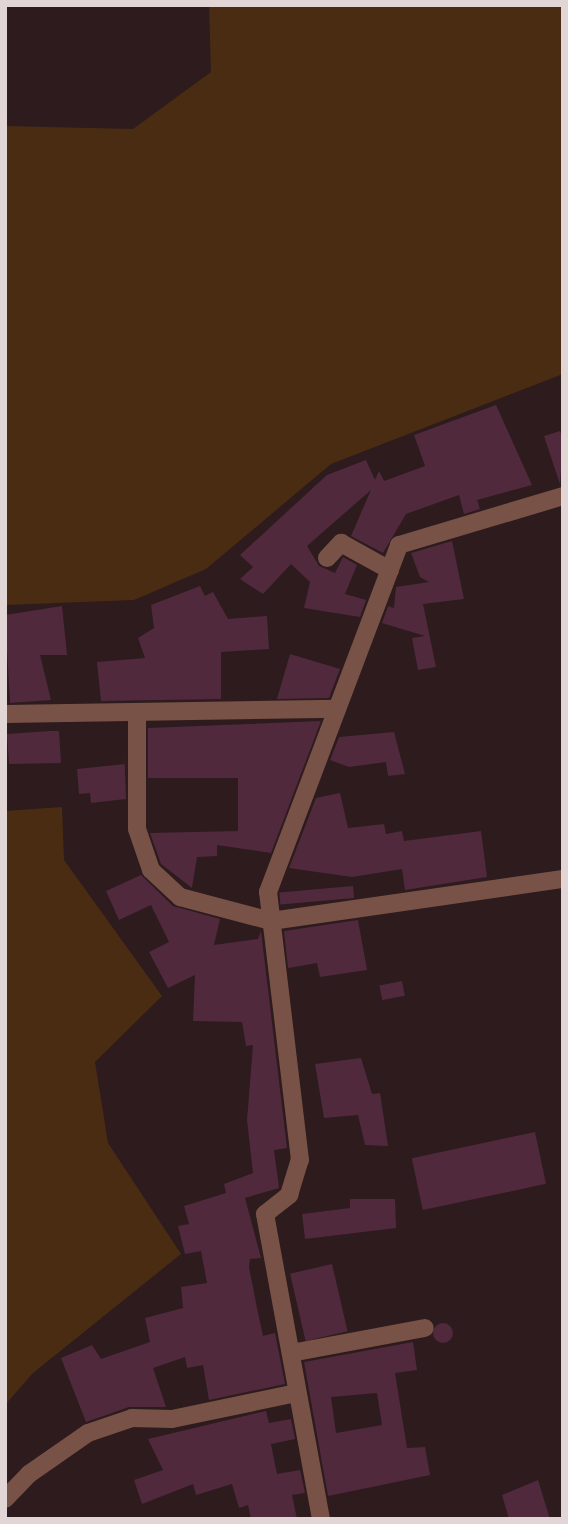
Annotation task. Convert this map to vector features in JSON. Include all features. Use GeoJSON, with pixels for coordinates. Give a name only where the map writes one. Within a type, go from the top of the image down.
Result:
{"type":"FeatureCollection","features":[{"type":"Feature","properties":{"kind":"street"},"geometry":{"type":"LineString","coordinates":[[321,1519],[265,1213],[289,1195],[300,1160],[268,892],[399,545],[563,496]]}},
{"type":"Feature","properties":{"kind":"street"},"geometry":{"type":"LineString","coordinates":[[327,558],[341,543],[390,570]]}},
{"type":"Feature","properties":{"kind":"street"},"geometry":{"type":"LineString","coordinates":[[5,714],[337,709]]}},
{"type":"Feature","properties":{"kind":"street"},"geometry":{"type":"LineString","coordinates":[[137,712],[137,829],[151,870],[180,897],[271,921],[563,879]]}},
{"type":"Feature","properties":{"kind":"street"},"geometry":{"type":"LineString","coordinates":[[291,1353],[425,1328]]}},
{"type":"Feature","properties":{"kind":"street"},"geometry":{"type":"LineString","coordinates":[[5,1499],[88,1433],[132,1418],[172,1419],[296,1393]]}},
{"type":"Feature","properties":{"kind":"shaded area"},"geometry":{"type":"Polygon","coordinates":[[[209,5],[563,5],[563,374],[331,464],[206,569],[134,600],[5,605],[5,126],[133,129],[211,72],[209,5]]]}},
{"type":"Feature","properties":{"kind":"shaded area"},"geometry":{"type":"Polygon","coordinates":[[[62,807],[64,860],[162,996],[95,1062],[108,1143],[181,1254],[33,1373],[5,1405],[5,811],[62,807]]]}},
{"type":"Feature","properties":{"kind":"building"},"geometry":{"type":"Polygon","coordinates":[[[496,405],[532,485],[477,500],[480,509],[464,514],[459,495],[406,514],[383,553],[351,536],[371,490],[307,546],[319,566],[335,573],[343,557],[357,565],[345,594],[366,600],[360,617],[304,608],[310,582],[291,564],[263,594],[240,579],[253,567],[240,555],[327,475],[366,460],[375,480],[379,471],[384,481],[425,466],[414,435],[496,405]]]}},
{"type":"Feature","properties":{"kind":"building"},"geometry":{"type":"Polygon","coordinates":[[[560,431],[563,439],[560,484],[544,436],[560,431]]]}},
{"type":"Feature","properties":{"kind":"building"},"geometry":{"type":"Polygon","coordinates":[[[452,541],[464,599],[423,604],[436,667],[418,670],[412,638],[425,636],[382,623],[388,606],[394,608],[396,587],[429,582],[420,577],[411,553],[452,541]]]}},
{"type":"Feature","properties":{"kind":"building"},"geometry":{"type":"Polygon","coordinates":[[[200,586],[205,596],[213,592],[228,619],[267,616],[269,649],[221,652],[221,699],[101,701],[97,662],[145,658],[138,638],[154,628],[151,605],[200,586]]]}},
{"type":"Feature","properties":{"kind":"building"},"geometry":{"type":"Polygon","coordinates":[[[62,606],[67,655],[40,655],[51,700],[10,703],[5,615],[62,606]]]}},
{"type":"Feature","properties":{"kind":"building"},"geometry":{"type":"Polygon","coordinates":[[[290,654],[340,669],[329,698],[277,699],[290,654]]]}},
{"type":"Feature","properties":{"kind":"building"},"geometry":{"type":"Polygon","coordinates":[[[321,721],[271,853],[217,845],[217,856],[197,857],[192,888],[161,864],[150,833],[238,831],[238,778],[148,778],[148,728],[321,721]]]}},
{"type":"Feature","properties":{"kind":"building"},"geometry":{"type":"Polygon","coordinates":[[[59,731],[61,763],[9,764],[7,734],[59,731]]]}},
{"type":"Feature","properties":{"kind":"building"},"geometry":{"type":"Polygon","coordinates":[[[394,732],[405,774],[388,776],[386,762],[349,767],[330,760],[339,737],[394,732]]]}},
{"type":"Feature","properties":{"kind":"building"},"geometry":{"type":"Polygon","coordinates":[[[125,764],[126,799],[91,803],[90,793],[79,794],[77,769],[125,764]]]}},
{"type":"Feature","properties":{"kind":"building"},"geometry":{"type":"Polygon","coordinates":[[[340,793],[348,828],[384,824],[386,834],[402,831],[404,841],[481,831],[487,877],[405,890],[402,869],[352,877],[289,868],[316,798],[340,793]]]}},
{"type":"Feature","properties":{"kind":"building"},"geometry":{"type":"Polygon","coordinates":[[[141,875],[173,906],[220,919],[214,945],[258,939],[261,931],[287,1148],[274,1150],[279,1188],[245,1198],[261,1258],[250,1259],[249,1267],[263,1336],[275,1333],[285,1384],[209,1400],[203,1365],[187,1368],[185,1357],[153,1368],[166,1407],[129,1407],[86,1422],[61,1358],[92,1345],[101,1359],[150,1342],[145,1318],[183,1308],[181,1287],[207,1283],[201,1251],[185,1254],[178,1226],[189,1224],[184,1206],[226,1193],[224,1184],[253,1173],[247,1120],[253,1045],[246,1046],[242,1022],[193,1021],[195,975],[168,988],[149,952],[169,942],[151,905],[119,920],[106,891],[141,875]]]}},
{"type":"Feature","properties":{"kind":"building"},"geometry":{"type":"Polygon","coordinates":[[[353,886],[354,898],[280,904],[279,892],[353,886]]]}},
{"type":"Feature","properties":{"kind":"building"},"geometry":{"type":"Polygon","coordinates":[[[358,920],[367,970],[320,977],[317,963],[288,968],[284,931],[358,920]]]}},
{"type":"Feature","properties":{"kind":"building"},"geometry":{"type":"Polygon","coordinates":[[[402,981],[405,996],[382,1000],[379,985],[402,981]]]}},
{"type":"Feature","properties":{"kind":"building"},"geometry":{"type":"Polygon","coordinates":[[[361,1058],[372,1094],[380,1093],[388,1146],[365,1145],[358,1115],[324,1118],[315,1064],[361,1058]]]}},
{"type":"Feature","properties":{"kind":"building"},"geometry":{"type":"Polygon","coordinates":[[[535,1132],[546,1184],[423,1210],[412,1158],[535,1132]]]}},
{"type":"Feature","properties":{"kind":"building"},"geometry":{"type":"Polygon","coordinates":[[[350,1199],[395,1199],[396,1228],[305,1239],[302,1214],[350,1208],[350,1199]]]}},
{"type":"Feature","properties":{"kind":"building"},"geometry":{"type":"Polygon","coordinates":[[[332,1264],[348,1331],[306,1341],[290,1274],[332,1264]]]}},
{"type":"Feature","properties":{"kind":"building"},"geometry":{"type":"Polygon","coordinates":[[[439,1323],[447,1323],[453,1333],[447,1343],[439,1343],[433,1337],[433,1329],[439,1323]]]}},
{"type":"Feature","properties":{"kind":"building"},"geometry":{"type":"Polygon","coordinates":[[[413,1342],[417,1370],[395,1373],[407,1448],[425,1447],[430,1475],[328,1496],[304,1362],[413,1342]],[[377,1393],[331,1397],[336,1433],[382,1425],[377,1393]]]}},
{"type":"Feature","properties":{"kind":"building"},"geometry":{"type":"Polygon","coordinates":[[[266,1411],[269,1423],[291,1419],[295,1439],[271,1444],[277,1474],[300,1470],[305,1493],[292,1495],[297,1519],[251,1519],[248,1505],[239,1508],[232,1484],[196,1495],[193,1484],[142,1504],[134,1480],[163,1470],[148,1439],[266,1411]]]}},
{"type":"Feature","properties":{"kind":"building"},"geometry":{"type":"Polygon","coordinates":[[[538,1480],[550,1519],[509,1519],[502,1495],[538,1480]]]}}]}
